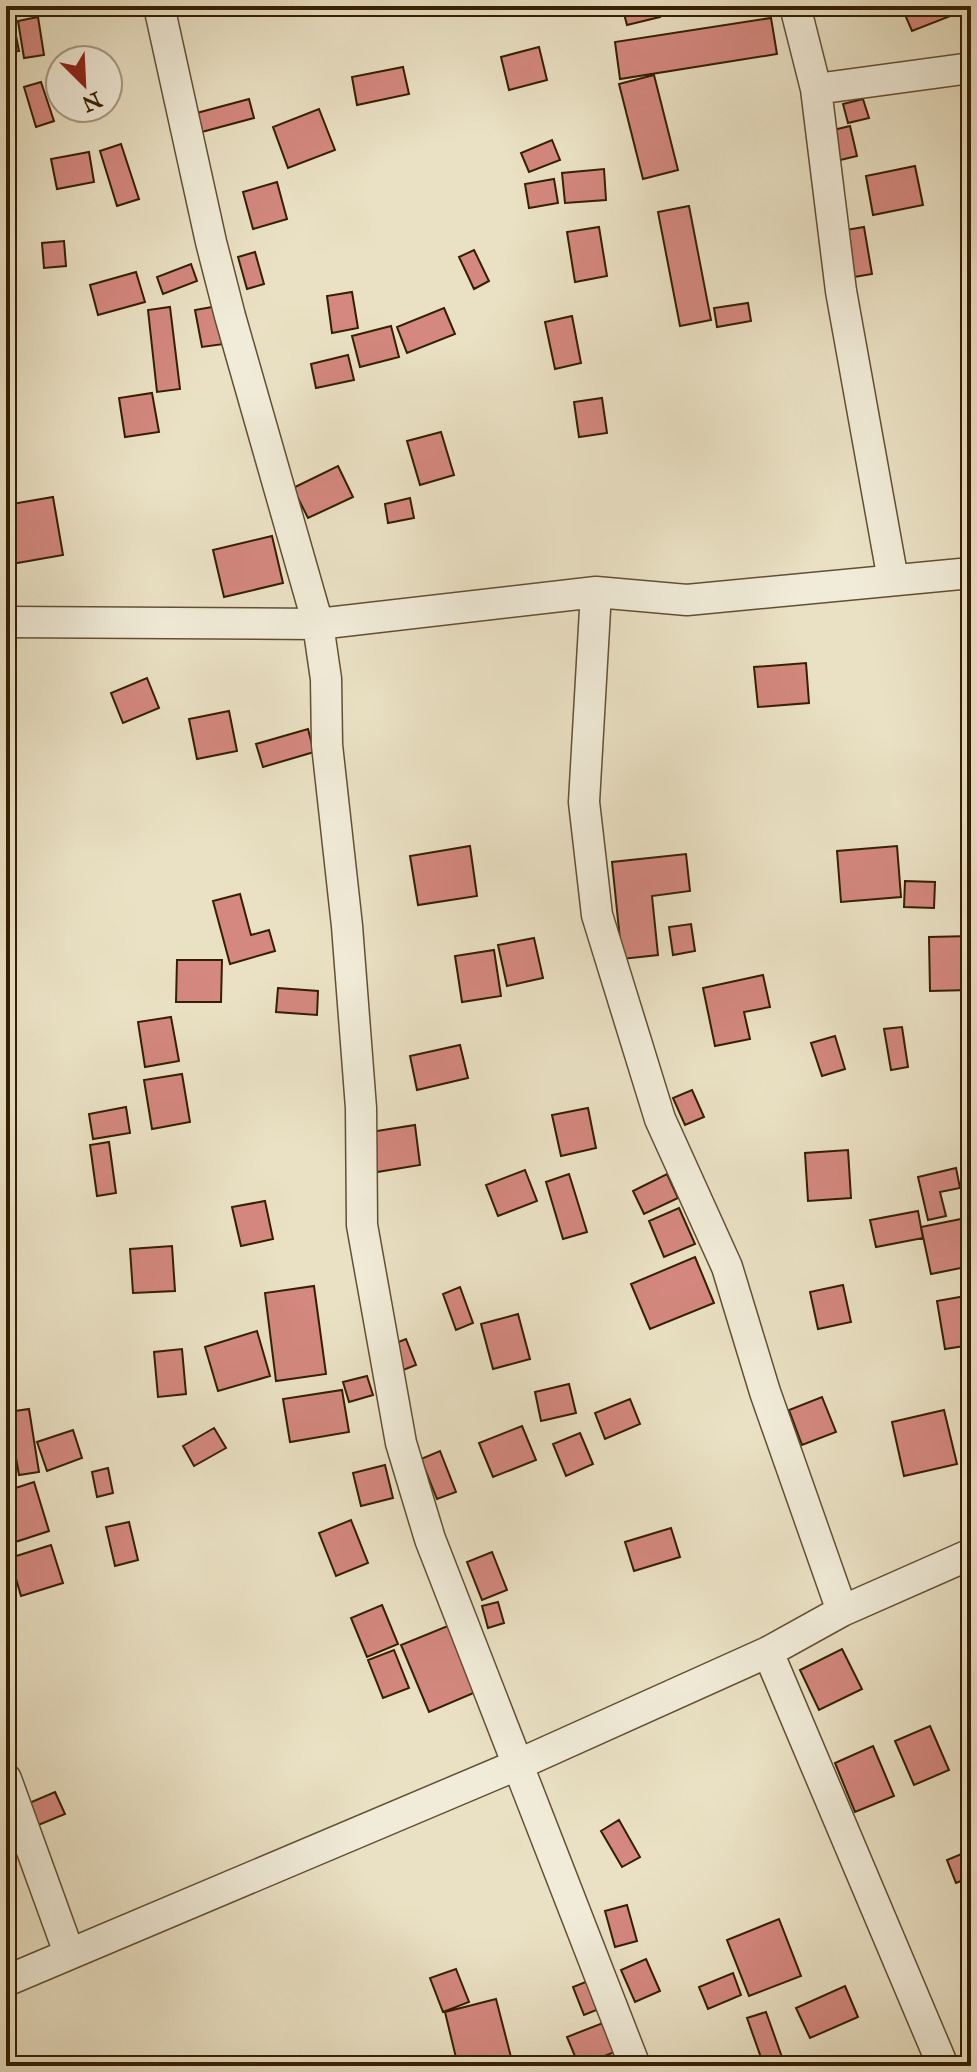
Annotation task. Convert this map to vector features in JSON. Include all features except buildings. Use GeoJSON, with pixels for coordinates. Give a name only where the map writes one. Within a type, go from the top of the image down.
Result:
{"type":"FeatureCollection","features":[{"type":"Feature","properties":{"kind":"street"},"geometry":{"type":"LineString","coordinates":[[159,6],[219,272],[318,624],[326,679],[327,745],[347,926],[361,1108],[362,1225],[401,1443],[430,1539],[635,2066]]}},
{"type":"Feature","properties":{"kind":"street"},"geometry":{"type":"LineString","coordinates":[[795,6],[816,89],[841,291],[893,580]]}},
{"type":"Feature","properties":{"kind":"street"},"geometry":{"type":"LineString","coordinates":[[816,89],[971,68]]}},
{"type":"Feature","properties":{"kind":"street"},"geometry":{"type":"LineString","coordinates":[[6,622],[318,624],[596,592],[687,600],[971,573]]}},
{"type":"Feature","properties":{"kind":"street"},"geometry":{"type":"LineString","coordinates":[[596,592],[584,802],[597,915],[660,1119],[727,1267],[765,1392],[842,1611]]}},
{"type":"Feature","properties":{"kind":"street"},"geometry":{"type":"LineString","coordinates":[[6,1981],[517,1765],[768,1652],[842,1611],[971,1554]]}},
{"type":"Feature","properties":{"kind":"street"},"geometry":{"type":"LineString","coordinates":[[768,1652],[943,2066]]}},
{"type":"Feature","properties":{"kind":"street"},"geometry":{"type":"LineString","coordinates":[[6,1779],[69,1953]]}}]}
